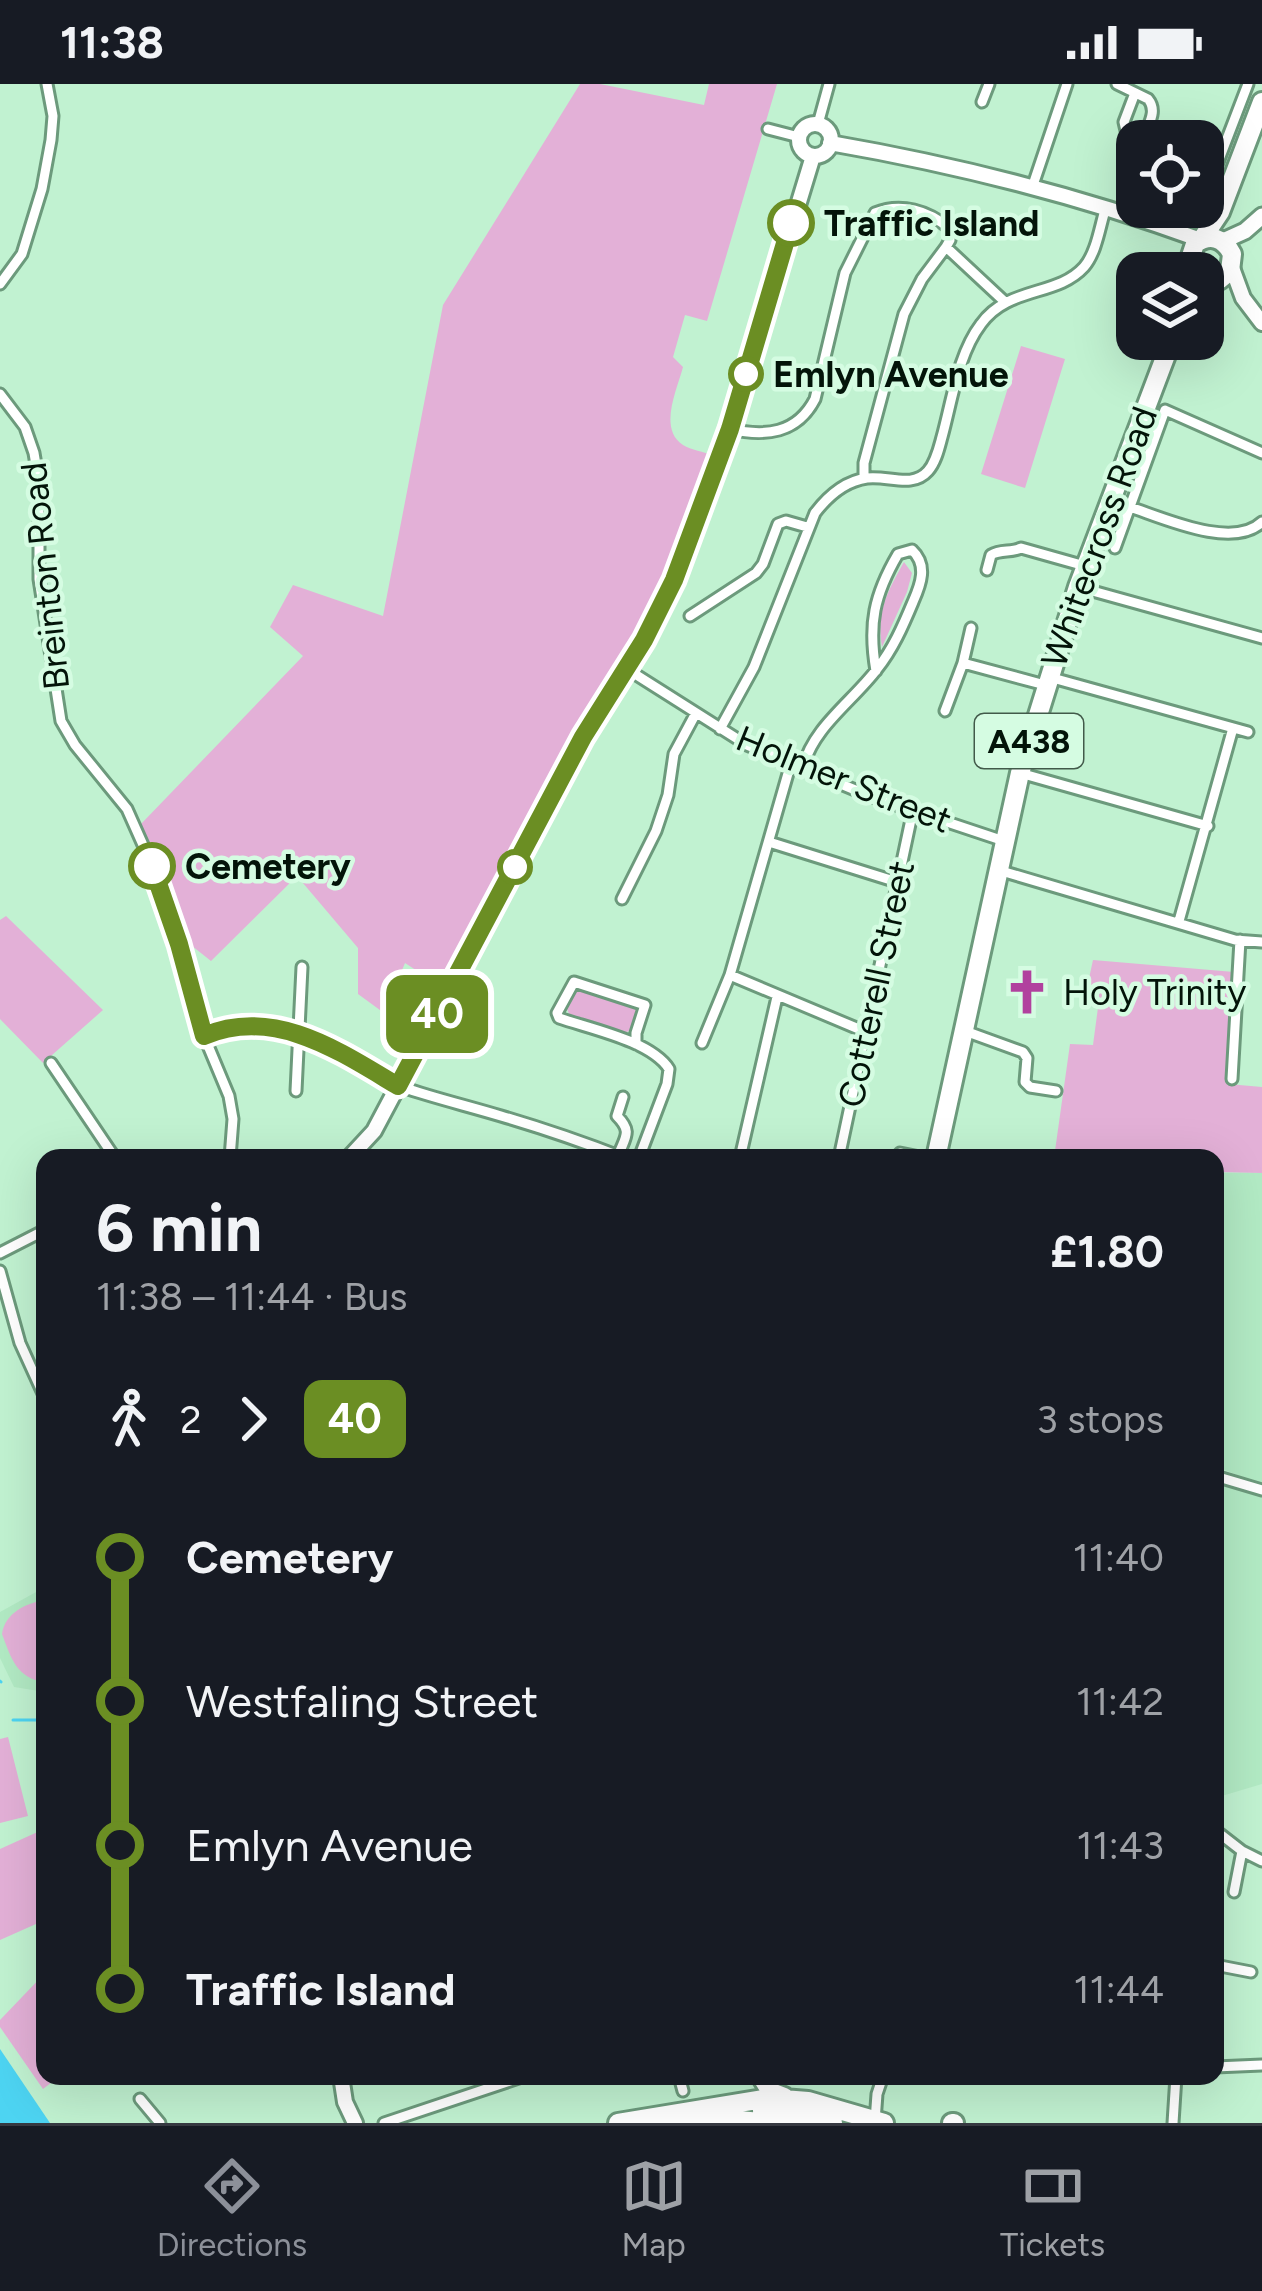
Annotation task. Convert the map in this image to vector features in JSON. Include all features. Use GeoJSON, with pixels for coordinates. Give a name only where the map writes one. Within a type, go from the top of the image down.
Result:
{"type":"FeatureCollection","features":[{"type":"Feature","properties":{"kind":"highway"},"geometry":{"type":"LineString","coordinates":[[1211,252],[1220,212],[1262,102]]}},
{"type":"Feature","properties":{"kind":"highway","name":"Whitecross Road"},"geometry":{"type":"LineString","coordinates":[[938,1149],[1020,773],[1078,587],[1139,454],[1166,360]]}},
{"type":"Feature","properties":{"kind":"highway"},"geometry":{"type":"LineString","coordinates":[[750,2085],[750,2100]]}},
{"type":"Feature","properties":{"kind":"highway"},"geometry":{"type":"LineString","coordinates":[[767,2085],[771,2092],[789,2099]]}},
{"type":"Feature","properties":{"kind":"highway"},"geometry":{"type":"LineString","coordinates":[[618,2123],[750,2100],[789,2099],[879,2122]]}},
{"type":"Feature","properties":{"kind":"highway"},"geometry":{"type":"LineString","coordinates":[[750,2100],[764,2111],[833,2123]]}},
{"type":"Feature","properties":{"kind":"highway"},"geometry":{"type":"LineString","coordinates":[[674,2123],[728,2119],[773,2123]]}},
{"type":"Feature","properties":{"kind":"main road"},"geometry":{"type":"LineString","coordinates":[[1220,252],[1262,216]]}},
{"type":"Feature","properties":{"kind":"street"},"geometry":{"type":"LineString","coordinates":[[0,284],[22,254],[41,189],[51,140],[47,84]]}},
{"type":"Feature","properties":{"kind":"street"},"geometry":{"type":"LineString","coordinates":[[818,124],[829,84]]}},
{"type":"Feature","properties":{"kind":"street"},"geometry":{"type":"LineString","coordinates":[[982,102],[989,84]]}},
{"type":"Feature","properties":{"kind":"street"},"geometry":{"type":"LineString","coordinates":[[1033,185],[1067,84]]}},
{"type":"Feature","properties":{"kind":"street"},"geometry":{"type":"LineString","coordinates":[[1117,84],[1148,99],[1153,112],[1146,132],[1136,138],[1127,135],[1124,122],[1135,94]]}},
{"type":"Feature","properties":{"kind":"street"},"geometry":{"type":"LineString","coordinates":[[1224,147],[1249,84]]}},
{"type":"Feature","properties":{"kind":"street"},"geometry":{"type":"LineString","coordinates":[[818,124],[827,130],[830,143],[824,153],[813,156],[803,151],[799,137],[805,127],[818,124]]}},
{"type":"Feature","properties":{"kind":"street"},"geometry":{"type":"LineString","coordinates":[[768,129],[799,137]]}},
{"type":"Feature","properties":{"kind":"street"},"geometry":{"type":"LineString","coordinates":[[830,143],[1033,185],[1116,209]]}},
{"type":"Feature","properties":{"kind":"street"},"geometry":{"type":"LineString","coordinates":[[358,1149],[374,1132],[590,725],[627,669],[674,580],[730,429],[813,156]]}},
{"type":"Feature","properties":{"kind":"street"},"geometry":{"type":"LineString","coordinates":[[720,729],[754,667],[807,527],[824,501],[864,478],[904,481],[926,474],[937,454],[979,326],[1005,302],[1068,280],[1083,268],[1106,206]]}},
{"type":"Feature","properties":{"kind":"street"},"geometry":{"type":"LineString","coordinates":[[730,429],[763,434],[780,431],[810,408],[845,273],[875,213],[899,208],[934,216],[949,228],[950,240],[904,314],[864,478]]}},
{"type":"Feature","properties":{"kind":"street"},"geometry":{"type":"LineString","coordinates":[[1169,228],[1196,252]]}},
{"type":"Feature","properties":{"kind":"street"},"geometry":{"type":"LineString","coordinates":[[946,247],[1005,302]]}},
{"type":"Feature","properties":{"kind":"street"},"geometry":{"type":"LineString","coordinates":[[1224,279],[1262,323]]}},
{"type":"Feature","properties":{"kind":"street","name":"Breinton Road"},"geometry":{"type":"LineString","coordinates":[[0,394],[25,427],[34,453],[39,482],[39,579],[61,721],[127,809],[155,872],[204,1036],[229,1096],[231,1149]]}},
{"type":"Feature","properties":{"kind":"street"},"geometry":{"type":"LineString","coordinates":[[1115,548],[1130,507],[1139,454],[1165,410],[1262,453]]}},
{"type":"Feature","properties":{"kind":"street"},"geometry":{"type":"LineString","coordinates":[[1130,507],[1184,526],[1219,532],[1243,533],[1262,522]]}},
{"type":"Feature","properties":{"kind":"street"},"geometry":{"type":"LineString","coordinates":[[690,616],[756,573],[778,524],[786,521],[807,527]]}},
{"type":"Feature","properties":{"kind":"street"},"geometry":{"type":"LineString","coordinates":[[987,570],[997,551],[1021,548],[1086,566]]}},
{"type":"Feature","properties":{"kind":"street"},"geometry":{"type":"LineString","coordinates":[[702,1043],[730,975],[797,765],[876,670],[895,643],[918,591],[922,561],[912,550],[898,554],[877,597],[872,620],[876,670]]}},
{"type":"Feature","properties":{"kind":"street"},"geometry":{"type":"LineString","coordinates":[[1078,587],[1262,638]]}},
{"type":"Feature","properties":{"kind":"street"},"geometry":{"type":"LineString","coordinates":[[945,711],[970,628]]}},
{"type":"Feature","properties":{"kind":"street"},"geometry":{"type":"LineString","coordinates":[[963,663],[1248,732]]}},
{"type":"Feature","properties":{"kind":"street","name":"Holmer Street"},"geometry":{"type":"LineString","coordinates":[[627,669],[747,745],[872,797],[1004,841]]}},
{"type":"Feature","properties":{"kind":"street"},"geometry":{"type":"LineString","coordinates":[[622,899],[656,831],[674,754],[696,713]]}},
{"type":"Feature","properties":{"kind":"street"},"geometry":{"type":"LineString","coordinates":[[1179,921],[1233,728]]}},
{"type":"Feature","properties":{"kind":"street"},"geometry":{"type":"LineString","coordinates":[[1020,773],[1208,826]]}},
{"type":"Feature","properties":{"kind":"street","name":"Cotterell Street"},"geometry":{"type":"LineString","coordinates":[[841,1149],[913,810]]}},
{"type":"Feature","properties":{"kind":"street"},"geometry":{"type":"LineString","coordinates":[[769,842],[897,882]]}},
{"type":"Feature","properties":{"kind":"street"},"geometry":{"type":"LineString","coordinates":[[998,871],[1238,940],[1262,941]]}},
{"type":"Feature","properties":{"kind":"street"},"geometry":{"type":"LineString","coordinates":[[1232,1079],[1238,940]]}},
{"type":"Feature","properties":{"kind":"street"},"geometry":{"type":"LineString","coordinates":[[296,1090],[302,967]]}},
{"type":"Feature","properties":{"kind":"street"},"geometry":{"type":"LineString","coordinates":[[730,975],[866,1032]]}},
{"type":"Feature","properties":{"kind":"street"},"geometry":{"type":"LineString","coordinates":[[636,1045],[645,1005],[574,982],[557,1016],[659,1055],[669,1069],[642,1149]]}},
{"type":"Feature","properties":{"kind":"street"},"geometry":{"type":"LineString","coordinates":[[742,1149],[777,997]]}},
{"type":"Feature","properties":{"kind":"street"},"geometry":{"type":"LineString","coordinates":[[204,1036],[253,1026],[299,1033],[398,1086],[503,1116],[587,1149]]}},
{"type":"Feature","properties":{"kind":"street"},"geometry":{"type":"LineString","coordinates":[[964,1031],[1024,1052],[1025,1082],[1056,1091]]}},
{"type":"Feature","properties":{"kind":"street"},"geometry":{"type":"LineString","coordinates":[[51,1063],[109,1149]]}},
{"type":"Feature","properties":{"kind":"street"},"geometry":{"type":"LineString","coordinates":[[623,1097],[617,1116],[626,1125],[623,1149]]}},
{"type":"Feature","properties":{"kind":"street"},"geometry":{"type":"LineString","coordinates":[[0,1253],[36,1235]]}},
{"type":"Feature","properties":{"kind":"street"},"geometry":{"type":"LineString","coordinates":[[0,1271],[20,1343],[36,1378]]}},
{"type":"Feature","properties":{"kind":"street"},"geometry":{"type":"LineString","coordinates":[[1224,1479],[1262,1490]]}},
{"type":"Feature","properties":{"kind":"street"},"geometry":{"type":"LineString","coordinates":[[1224,1837],[1262,1861]]}},
{"type":"Feature","properties":{"kind":"street"},"geometry":{"type":"LineString","coordinates":[[1231,1884],[1242,1851]]}},
{"type":"Feature","properties":{"kind":"street"},"geometry":{"type":"LineString","coordinates":[[1224,1967],[1251,1972]]}},
{"type":"Feature","properties":{"kind":"street"},"geometry":{"type":"LineString","coordinates":[[1224,2067],[1262,2065]]}},
{"type":"Feature","properties":{"kind":"street"},"geometry":{"type":"LineString","coordinates":[[342,2085],[355,2123]]}},
{"type":"Feature","properties":{"kind":"street"},"geometry":{"type":"LineString","coordinates":[[385,2123],[498,2085]]}},
{"type":"Feature","properties":{"kind":"street"},"geometry":{"type":"LineString","coordinates":[[681,2085],[683,2091]]}},
{"type":"Feature","properties":{"kind":"street"},"geometry":{"type":"LineString","coordinates":[[879,2122],[880,2085]]}},
{"type":"Feature","properties":{"kind":"street"},"geometry":{"type":"LineString","coordinates":[[1173,2123],[1175,2085]]}},
{"type":"Feature","properties":{"kind":"street"},"geometry":{"type":"LineString","coordinates":[[140,2099],[160,2123]]}},
{"type":"Feature","properties":{"kind":"shaded area"},"geometry":{"type":"Polygon","coordinates":[[[580,84],[704,105],[709,84],[777,84],[707,321],[685,315],[673,357],[683,367],[671,409],[672,429],[683,445],[713,455],[687,530],[629,653],[581,725],[445,989],[405,963],[384,1013],[358,994],[358,948],[297,876],[211,961],[182,938],[141,824],[303,656],[270,627],[293,585],[383,616],[443,305],[580,84]]]}},
{"type":"Feature","properties":{"kind":"shaded area"},"geometry":{"type":"Polygon","coordinates":[[[1021,346],[1065,359],[1025,488],[981,474],[1021,346]]]}},
{"type":"Feature","properties":{"kind":"shaded area"},"geometry":{"type":"Polygon","coordinates":[[[904,562],[912,573],[882,647],[884,603],[904,562]]]}},
{"type":"Feature","properties":{"kind":"shaded area"},"geometry":{"type":"Polygon","coordinates":[[[6,916],[103,1010],[43,1063],[0,1019],[0,920],[6,916]]]}},
{"type":"Feature","properties":{"kind":"shaded area"},"geometry":{"type":"Polygon","coordinates":[[[1093,960],[1234,972],[1228,1084],[1262,1087],[1262,1173],[1224,1172],[1224,1149],[1055,1149],[1070,1044],[1093,1045],[1099,1000],[1085,997],[1093,960]]]}},
{"type":"Feature","properties":{"kind":"shaded area"},"geometry":{"type":"Polygon","coordinates":[[[580,988],[632,1004],[639,1017],[636,1028],[622,1034],[571,1016],[567,1002],[580,988]]]}},
{"type":"Feature","properties":{"kind":"shaded area"},"geometry":{"type":"Polygon","coordinates":[[[1224,1173],[1262,1173],[1262,1485],[1224,1470],[1224,1173]]]}},
{"type":"Feature","properties":{"kind":"shaded area"},"geometry":{"type":"Polygon","coordinates":[[[1224,1482],[1262,1497],[1262,1784],[1224,1795],[1224,1482]]]}},
{"type":"Feature","properties":{"kind":"shaded area"},"geometry":{"type":"Polygon","coordinates":[[[36,1592],[36,1691],[14,1687],[0,1658],[0,1612],[36,1592]]]}},
{"type":"Feature","properties":{"kind":"shaded area"},"geometry":{"type":"Polygon","coordinates":[[[36,1603],[36,1680],[21,1672],[2,1634],[7,1620],[36,1603]]]}},
{"type":"Feature","properties":{"kind":"shaded area"},"geometry":{"type":"Polygon","coordinates":[[[8,1737],[28,1816],[0,1823],[0,1739],[8,1737]]]}},
{"type":"Feature","properties":{"kind":"shaded area"},"geometry":{"type":"Polygon","coordinates":[[[36,1833],[36,1924],[0,1940],[0,1849],[36,1833]]]}},
{"type":"Feature","properties":{"kind":"shaded area"},"geometry":{"type":"Polygon","coordinates":[[[36,1982],[36,2079],[0,2027],[0,2020],[36,1982]]]}},
{"type":"Feature","properties":{"kind":"water"},"geometry":{"type":"Polygon","coordinates":[[[0,2049],[50,2123],[0,2123],[0,2049]]]}},
{"type":"Feature","properties":{"kind":"waterway"},"geometry":{"type":"LineString","coordinates":[[13,1720],[36,1720]]}},
{"type":"Feature","properties":{"kind":"bus line","name":"40"},"geometry":{"type":"LineString","coordinates":[[152,866],[204,1036],[253,1026],[299,1033],[398,1086],[596,713],[627,669],[674,580],[730,429],[791,223]]}},
{"type":"Feature","properties":{"kind":"place","name":"Traffic Island"},"geometry":{"type":"Point","coordinates":[791,223]}},
{"type":"Feature","properties":{"kind":"place","name":"Emlyn Avenue"},"geometry":{"type":"Point","coordinates":[746,374]}},
{"type":"Feature","properties":{"kind":"place","name":"Cemetery"},"geometry":{"type":"Point","coordinates":[152,866]}},
{"type":"Feature","properties":{"kind":"place","name":"Holy Trinity"},"geometry":{"type":"Point","coordinates":[1027,992]}}]}
